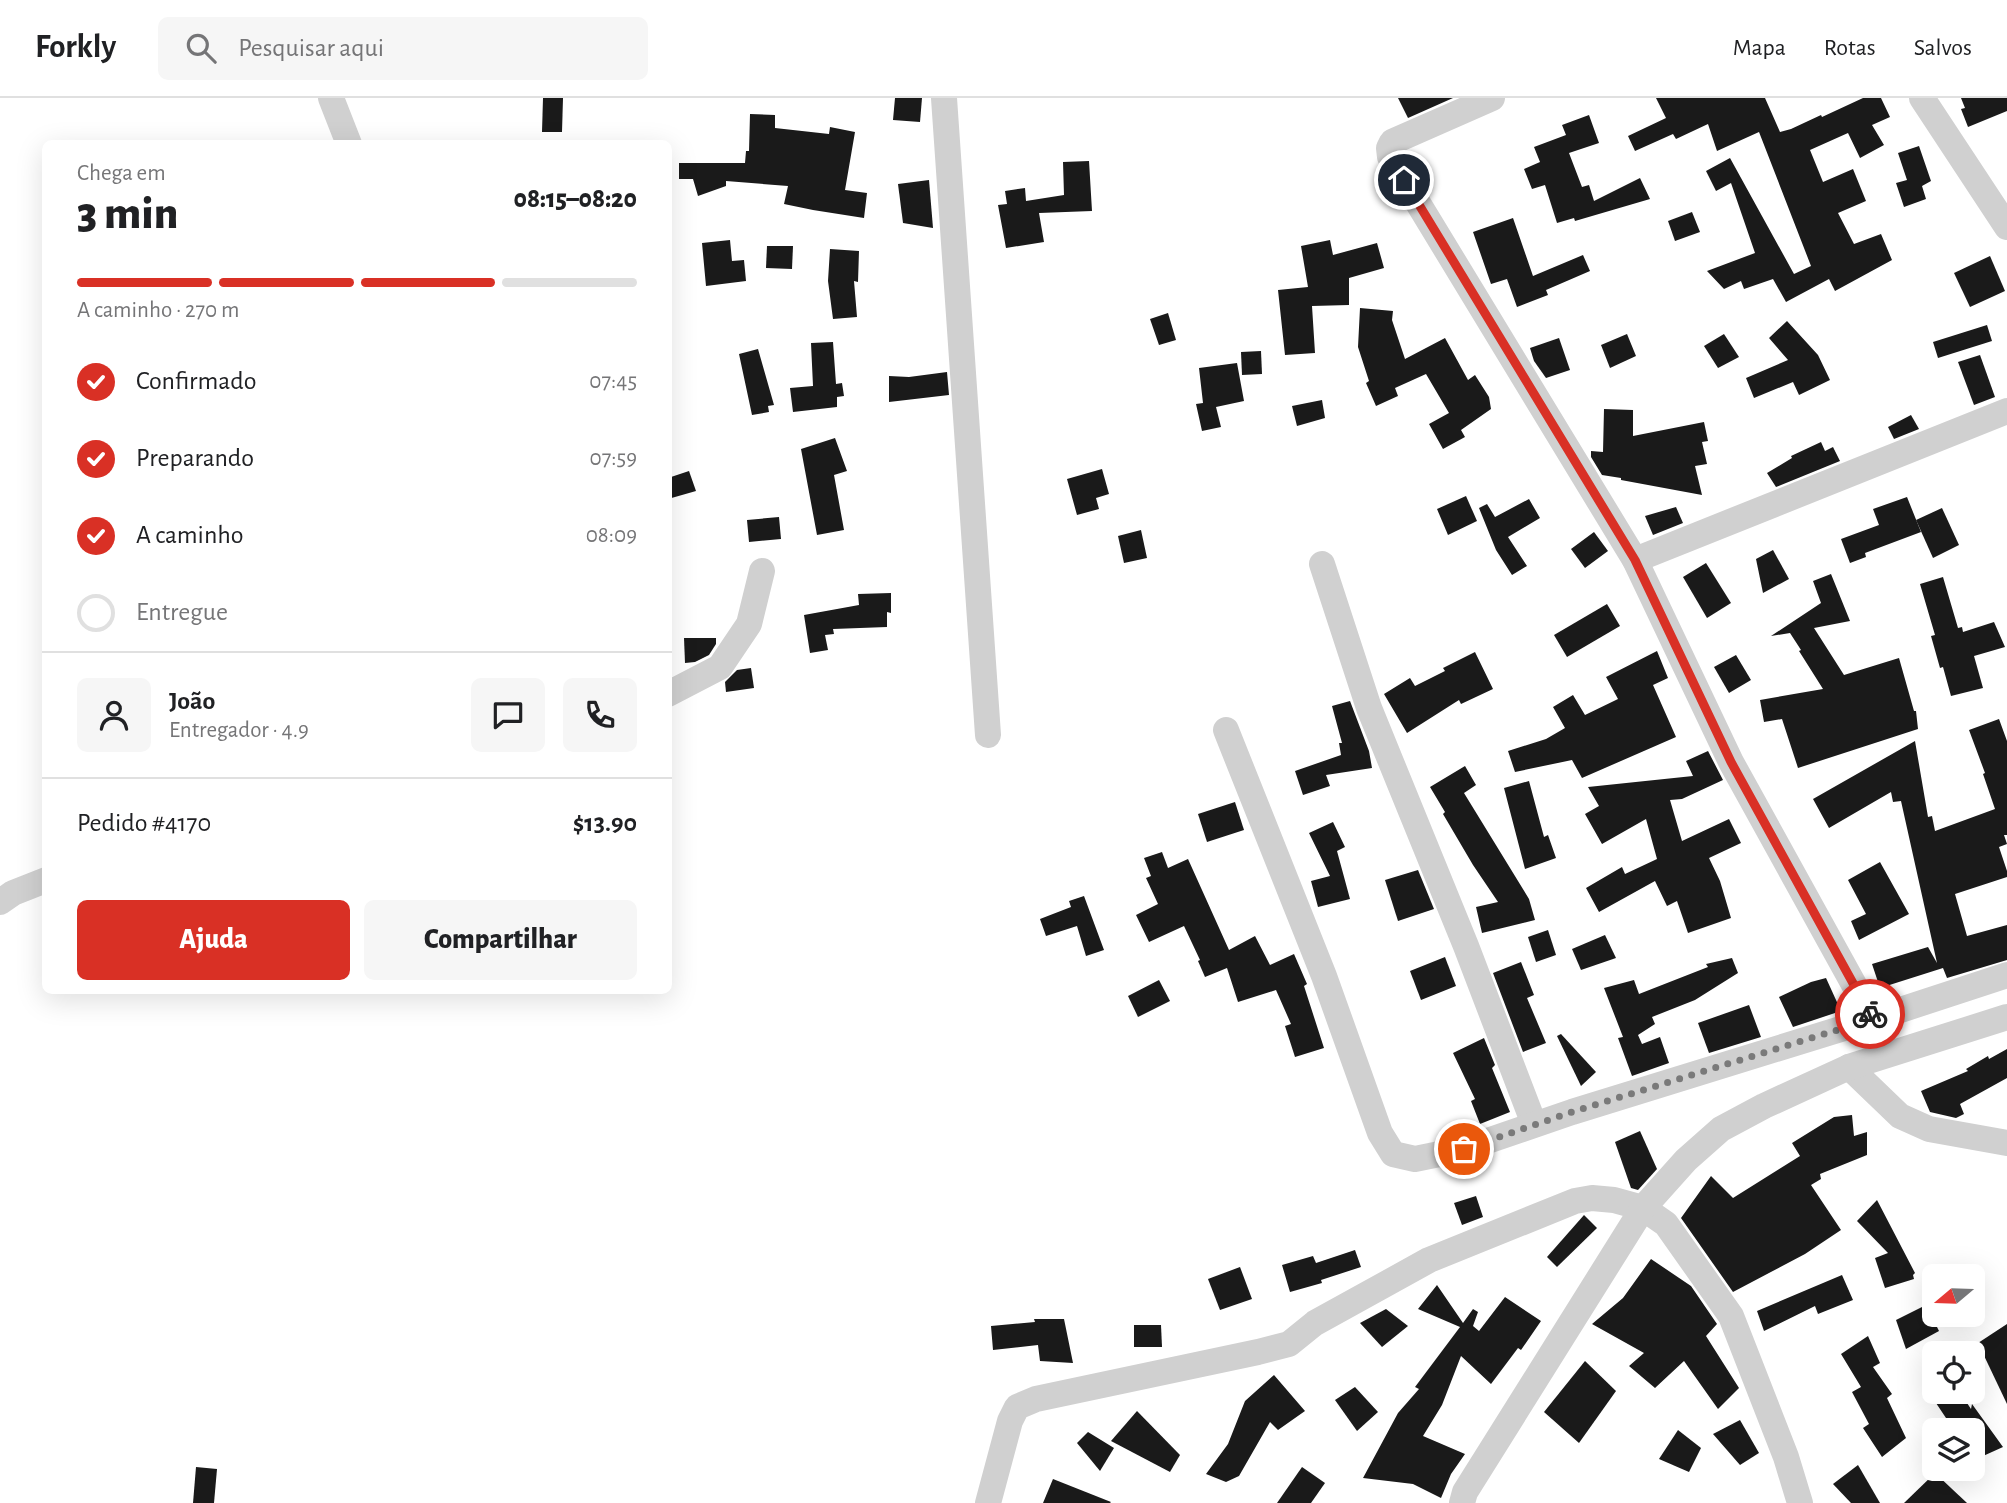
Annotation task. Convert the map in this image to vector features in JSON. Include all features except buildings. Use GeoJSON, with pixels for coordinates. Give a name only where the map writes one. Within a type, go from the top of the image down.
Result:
{"type":"FeatureCollection","features":[{"type":"Feature","properties":{"kind":"street"},"geometry":{"type":"LineString","coordinates":[[331,98],[347,140]]}},
{"type":"Feature","properties":{"kind":"street"},"geometry":{"type":"LineString","coordinates":[[944,98],[988,736]]}},
{"type":"Feature","properties":{"kind":"street"},"geometry":{"type":"LineString","coordinates":[[1492,98],[1392,142],[1389,148],[1390,157],[1635,560],[1731,762],[1873,1019]]}},
{"type":"Feature","properties":{"kind":"street"},"geometry":{"type":"LineString","coordinates":[[1922,98],[2007,227]]}},
{"type":"Feature","properties":{"kind":"street"},"geometry":{"type":"LineString","coordinates":[[1635,560],[2007,411]]}},
{"type":"Feature","properties":{"kind":"street"},"geometry":{"type":"LineString","coordinates":[[1322,564],[1369,708],[1466,946],[1534,1124]]}},
{"type":"Feature","properties":{"kind":"street"},"geometry":{"type":"LineString","coordinates":[[672,692],[720,667],[749,624],[762,571]]}},
{"type":"Feature","properties":{"kind":"street"},"geometry":{"type":"LineString","coordinates":[[1226,730],[1324,976],[1380,1133],[1393,1154],[1415,1159],[1464,1149],[1534,1124],[2007,975]]}},
{"type":"Feature","properties":{"kind":"street"},"geometry":{"type":"LineString","coordinates":[[0,902],[13,893],[42,882]]}},
{"type":"Feature","properties":{"kind":"street"},"geometry":{"type":"LineString","coordinates":[[1462,1503],[1465,1492],[1643,1208],[1686,1160],[1721,1129],[1849,1067],[2007,1017]]}},
{"type":"Feature","properties":{"kind":"street"},"geometry":{"type":"LineString","coordinates":[[1849,1067],[1900,1116],[1929,1129],[2007,1143]]}},
{"type":"Feature","properties":{"kind":"street"},"geometry":{"type":"LineString","coordinates":[[988,1503],[1010,1421],[1017,1407],[1036,1399],[1289,1344],[1315,1323],[1429,1260],[1575,1201],[1592,1198],[1614,1200],[1643,1208],[1665,1224],[1731,1316],[1786,1457],[1800,1503]]}},
{"type":"Feature","properties":{"kind":"way so far"},"geometry":{"type":"LineString","coordinates":[[1464,1149],[1534,1124],[1873,1019],[1870,1014]]}},
{"type":"Feature","properties":{"kind":"route"},"geometry":{"type":"LineString","coordinates":[[1404,180],[1635,560],[1731,762],[1870,1014]]}}]}
